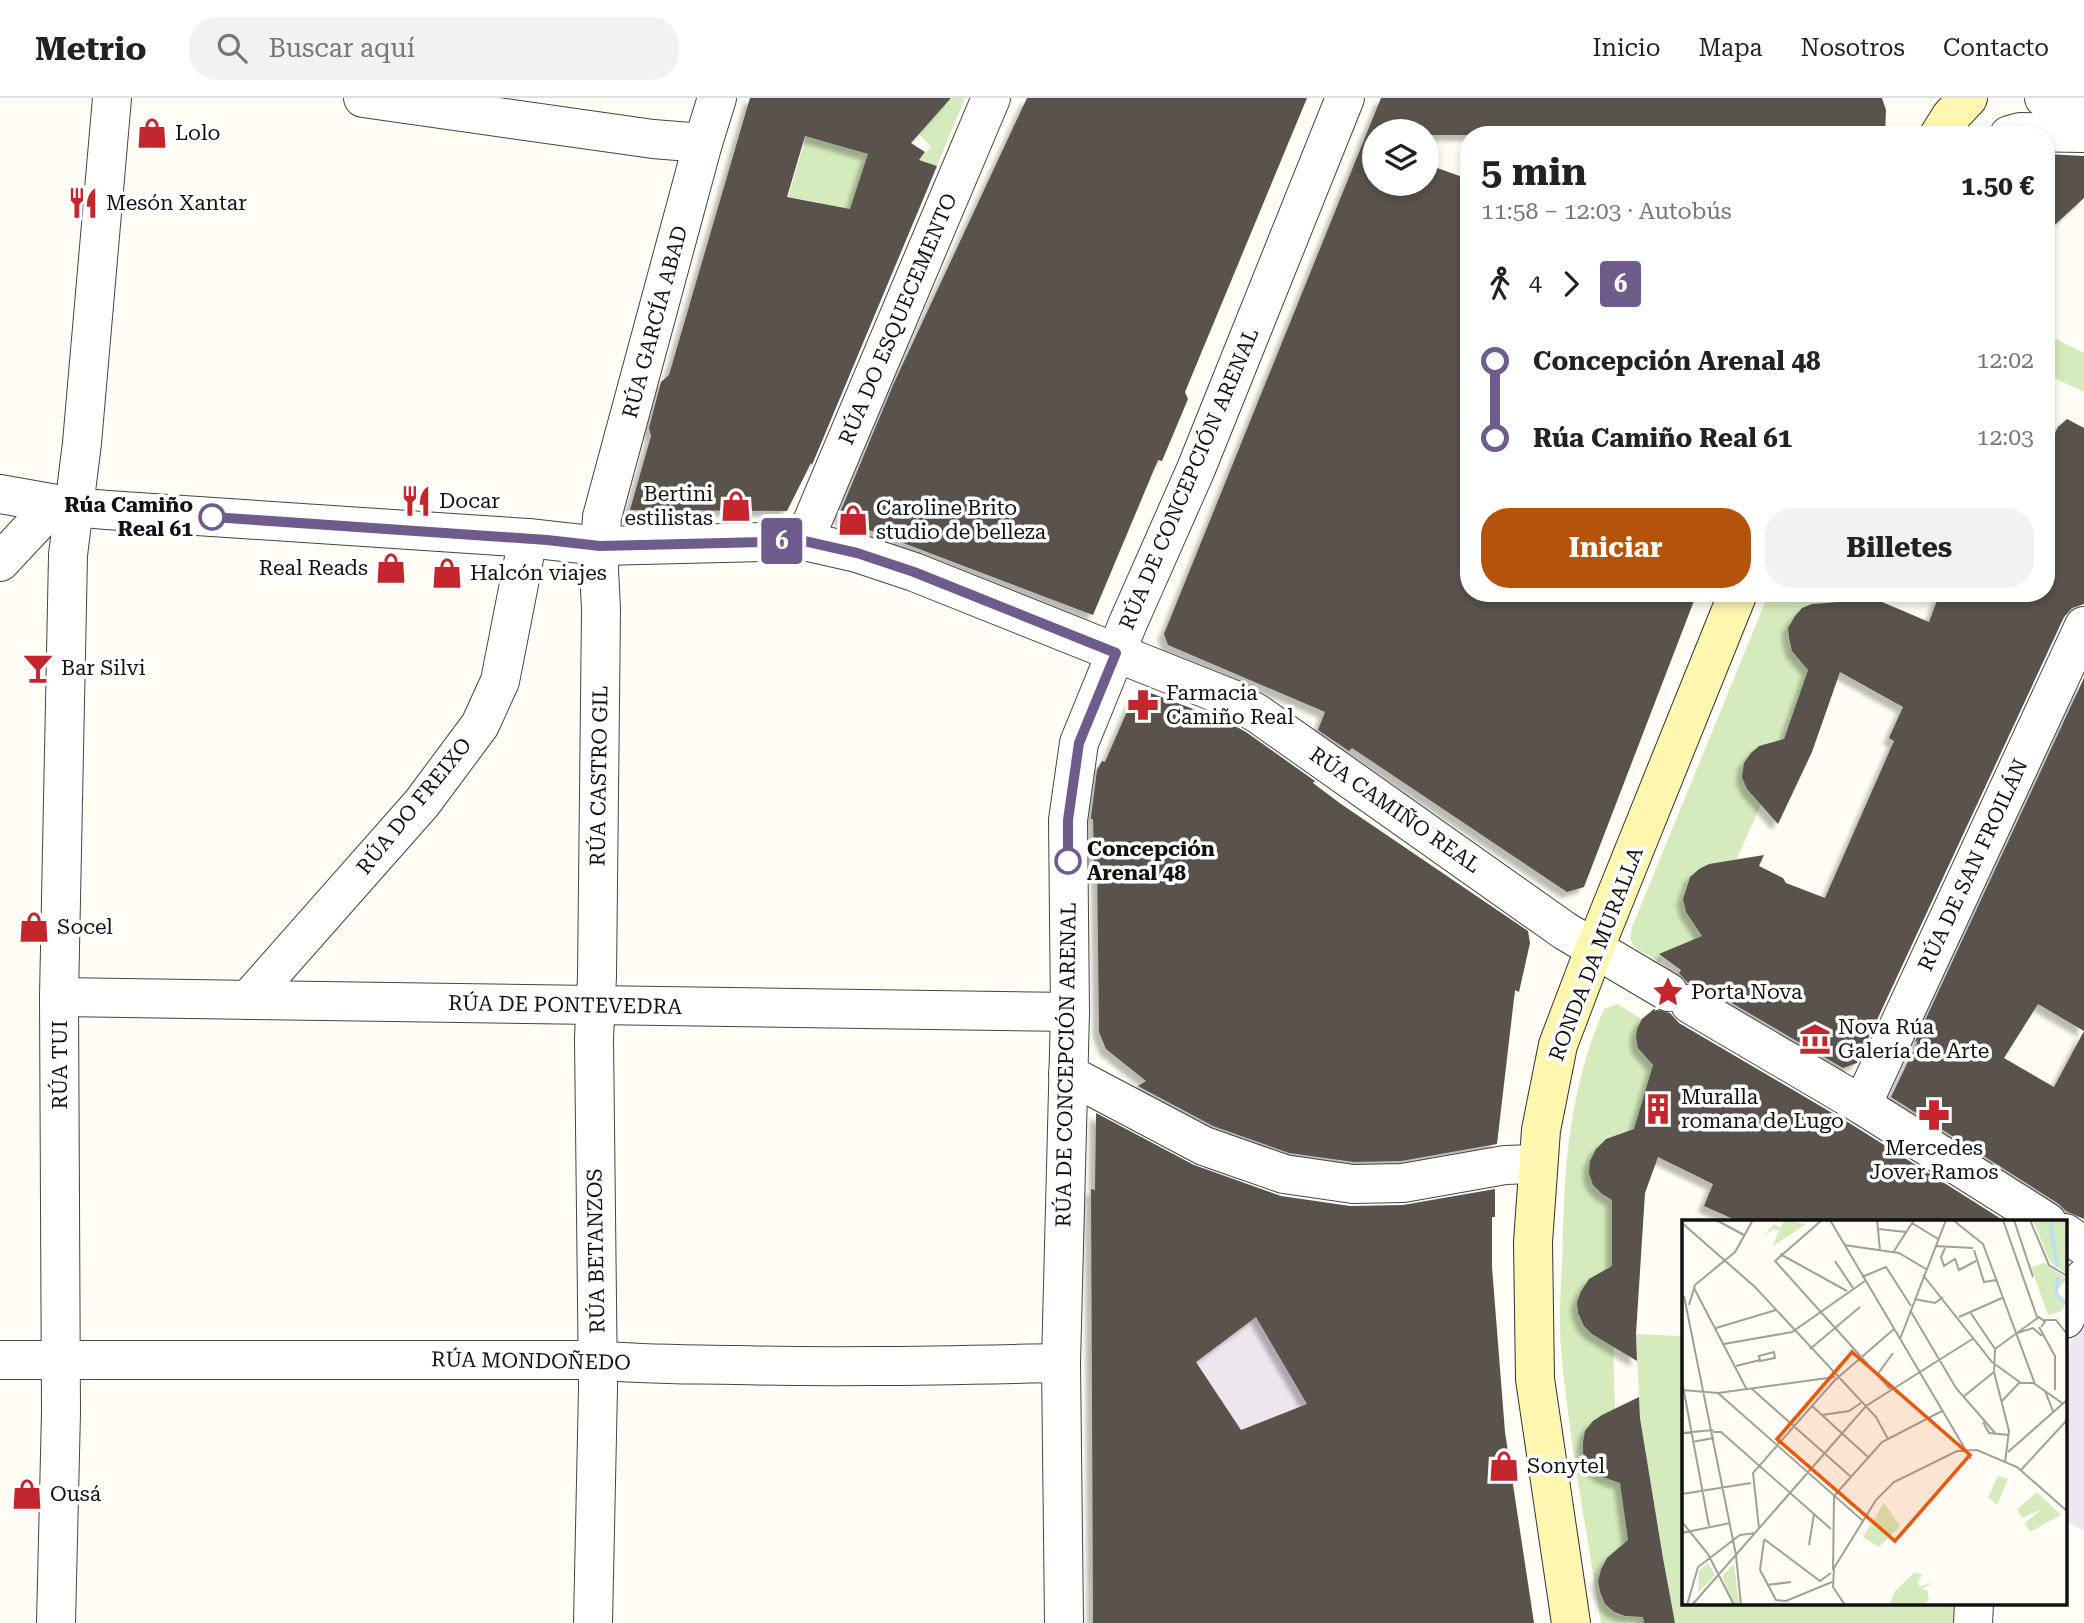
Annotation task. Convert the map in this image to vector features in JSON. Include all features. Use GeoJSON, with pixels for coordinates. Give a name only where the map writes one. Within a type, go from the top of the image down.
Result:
{"type":"FeatureCollection","features":[{"type":"Feature","properties":{"kind":"street","name":"RÚA TUI"},"geometry":{"type":"LineString","coordinates":[[56,1623],[61,1359],[60,997],[68,555],[60,505],[82,443],[112,98]]}},
{"type":"Feature","properties":{"kind":"street"},"geometry":{"type":"LineString","coordinates":[[363,98],[447,103],[653,139],[703,143]]}},
{"type":"Feature","properties":{"kind":"street","name":"RÚA GARCÍA ABAD"},"geometry":{"type":"LineString","coordinates":[[600,546],[602,517],[717,98]]}},
{"type":"Feature","properties":{"kind":"street","name":"RÚA DO ESQUECEMENTO"},"geometry":{"type":"LineString","coordinates":[[804,541],[991,98]]}},
{"type":"Feature","properties":{"kind":"street","name":"RÚA DE CONCEPCIÓN ARENAL"},"geometry":{"type":"LineString","coordinates":[[1064,1623],[1061,1363],[1070,1012],[1068,820],[1079,743],[1196,469],[1345,98]]}},
{"type":"Feature","properties":{"kind":"street"},"geometry":{"type":"LineString","coordinates":[[1927,126],[1930,98]]}},
{"type":"Feature","properties":{"kind":"street"},"geometry":{"type":"LineString","coordinates":[[1945,126],[1968,98]]}},
{"type":"Feature","properties":{"kind":"street"},"geometry":{"type":"LineString","coordinates":[[2044,98],[2084,116]]}},
{"type":"Feature","properties":{"kind":"street"},"geometry":{"type":"LineString","coordinates":[[2055,133],[2084,133]]}},
{"type":"Feature","properties":{"kind":"street","name":"RÚA CAMIÑO REAL"},"geometry":{"type":"LineString","coordinates":[[0,494],[60,505],[528,538],[600,546],[804,541],[857,553],[914,572],[1232,699],[1258,714],[1594,950],[1863,1105],[2044,1220]]}},
{"type":"Feature","properties":{"kind":"street"},"geometry":{"type":"LineString","coordinates":[[0,562],[43,516],[60,505]]}},
{"type":"Feature","properties":{"kind":"street","name":"RÚA DO FREIXO"},"geometry":{"type":"LineString","coordinates":[[248,1000],[422,803],[480,725],[500,681],[528,538]]}},
{"type":"Feature","properties":{"kind":"street","name":"RÚA CASTRO GIL"},"geometry":{"type":"LineString","coordinates":[[596,1005],[600,546]]}},
{"type":"Feature","properties":{"kind":"street","name":"RONDA DA MURALLA"},"geometry":{"type":"LineString","coordinates":[[1571,1623],[1535,1379],[1533,1242],[1541,1130],[1558,1045],[1734,602]]}},
{"type":"Feature","properties":{"kind":"street","name":"RÚA DE SAN FROILÁN"},"geometry":{"type":"LineString","coordinates":[[1863,1105],[2084,626]]}},
{"type":"Feature","properties":{"kind":"street","name":"RÚA DE PONTEVEDRA"},"geometry":{"type":"LineString","coordinates":[[60,997],[1070,1012]]}},
{"type":"Feature","properties":{"kind":"street","name":"RÚA BETANZOS"},"geometry":{"type":"LineString","coordinates":[[593,1623],[598,1388],[594,1038],[596,1005]]}},
{"type":"Feature","properties":{"kind":"street"},"geometry":{"type":"LineString","coordinates":[[1068,1074],[1204,1146],[1284,1174],[1353,1184],[1403,1183],[1506,1165],[1537,1164]]}},
{"type":"Feature","properties":{"kind":"street"},"geometry":{"type":"LineString","coordinates":[[2066,1234],[2084,1245]]}},
{"type":"Feature","properties":{"kind":"street"},"geometry":{"type":"LineString","coordinates":[[2066,1317],[2084,1278]]}},
{"type":"Feature","properties":{"kind":"street","name":"RÚA MONDOÑEDO"},"geometry":{"type":"LineString","coordinates":[[0,1360],[597,1360],[796,1367],[1061,1363]]}},
{"type":"Feature","properties":{"kind":"shaded area"},"geometry":{"type":"Polygon","coordinates":[[[1209,1159],[1236,1173],[1275,1240],[1308,1404],[1241,1430],[1164,1312],[1197,1185],[1209,1159]]]}},
{"type":"Feature","properties":{"kind":"shaded area"},"geometry":{"type":"Polygon","coordinates":[[[2084,1313],[2084,1531],[2066,1521],[2066,1354],[2084,1313]]]}},
{"type":"Feature","properties":{"kind":"green space"},"geometry":{"type":"Polygon","coordinates":[[[951,98],[965,98],[937,166],[919,160],[931,147],[919,134],[951,98]]]}},
{"type":"Feature","properties":{"kind":"green space"},"geometry":{"type":"Polygon","coordinates":[[[806,136],[872,144],[858,215],[816,202],[788,197],[806,136]]]}},
{"type":"Feature","properties":{"kind":"green space"},"geometry":{"type":"Polygon","coordinates":[[[2055,338],[2084,353],[2084,392],[2055,378],[2055,338]]]}},
{"type":"Feature","properties":{"kind":"green space"},"geometry":{"type":"Polygon","coordinates":[[[1765,602],[1839,602],[1837,606],[1816,604],[1806,608],[1791,621],[1788,641],[1794,653],[1809,667],[1782,743],[1759,746],[1762,802],[1734,865],[1704,866],[1688,880],[1684,894],[1685,908],[1689,916],[1705,931],[1698,948],[1672,951],[1660,962],[1635,948],[1630,939],[1632,927],[1765,602]]]}},
{"type":"Feature","properties":{"kind":"green space"},"geometry":{"type":"Polygon","coordinates":[[[1617,1004],[1642,1019],[1636,1038],[1643,1051],[1654,1061],[1633,1135],[1605,1140],[1596,1149],[1591,1161],[1590,1174],[1594,1186],[1612,1200],[1612,1270],[1586,1283],[1577,1306],[1580,1319],[1586,1327],[1613,1341],[1615,1410],[1604,1414],[1589,1429],[1583,1447],[1589,1466],[1598,1474],[1620,1480],[1629,1547],[1610,1556],[1603,1564],[1598,1579],[1601,1594],[1604,1602],[1615,1613],[1629,1617],[1643,1615],[1644,1623],[1601,1623],[1573,1452],[1560,1335],[1565,1179],[1572,1121],[1593,1036],[1604,1009],[1617,1004]]]}},
{"type":"Feature","properties":{"kind":"green space"},"geometry":{"type":"Polygon","coordinates":[[[1636,1334],[1682,1336],[1682,1606],[1965,1606],[1965,1623],[1675,1623],[1640,1418],[1636,1334]]]}},
{"type":"Feature","properties":{"kind":"building"},"geometry":{"type":"Polygon","coordinates":[[[750,98],[951,98],[911,143],[925,152],[919,160],[937,166],[812,465],[811,463],[787,511],[630,510],[651,436],[649,428],[661,382],[669,375],[750,98]],[[805,136],[787,197],[850,209],[868,154],[805,136]]]}},
{"type":"Feature","properties":{"kind":"building"},"geometry":{"type":"Polygon","coordinates":[[[1027,98],[1307,98],[1185,392],[1188,399],[1162,461],[1158,460],[1093,615],[856,525],[841,519],[839,515],[894,383],[1027,98]]]}},
{"type":"Feature","properties":{"kind":"building"},"geometry":{"type":"Polygon","coordinates":[[[1381,98],[1882,98],[1886,110],[1885,126],[1460,126],[1460,135],[1439,135],[1439,119],[1372,119],[1381,98]]]}},
{"type":"Feature","properties":{"kind":"building"},"geometry":{"type":"Polygon","coordinates":[[[1362,145],[1362,196],[1439,196],[1439,169],[1460,176],[1460,602],[1694,602],[1584,887],[1567,892],[1352,748],[1349,751],[1318,730],[1325,712],[1168,645],[1164,634],[1362,145]]]}},
{"type":"Feature","properties":{"kind":"building"},"geometry":{"type":"Polygon","coordinates":[[[2055,154],[2084,156],[2084,198],[2055,225],[2055,154]]]}},
{"type":"Feature","properties":{"kind":"building"},"geometry":{"type":"Polygon","coordinates":[[[2067,419],[2084,428],[2084,604],[2072,608],[2064,617],[1857,1063],[1843,1068],[1701,985],[1688,983],[1679,973],[1681,970],[1659,954],[1702,936],[1686,912],[1683,899],[1690,877],[1709,864],[1764,855],[1759,866],[1783,878],[1786,883],[1825,898],[1894,741],[1889,738],[1903,707],[1840,672],[1812,752],[1778,824],[1747,789],[1742,777],[1744,763],[1759,746],[1784,739],[1808,670],[1792,651],[1789,639],[1788,628],[1802,608],[1812,604],[1882,602],[1929,622],[1937,602],[2055,602],[2055,433],[2067,419]]]}},
{"type":"Feature","properties":{"kind":"building"},"geometry":{"type":"Polygon","coordinates":[[[2084,678],[2084,1031],[2084,1219],[2066,1211],[1891,1097],[2084,678]],[[2038,1004],[2004,1058],[2054,1087],[2084,1031],[2038,1004]]]}},
{"type":"Feature","properties":{"kind":"building"},"geometry":{"type":"Polygon","coordinates":[[[1148,692],[1228,722],[1246,732],[1315,781],[1313,783],[1341,804],[1528,931],[1530,943],[1519,992],[1515,990],[1497,1144],[1401,1161],[1354,1162],[1289,1153],[1213,1126],[1138,1086],[1146,1081],[1106,1049],[1099,1032],[1097,861],[1094,861],[1091,817],[1097,770],[1102,761],[1105,762],[1132,700],[1148,692]]]}},
{"type":"Feature","properties":{"kind":"building"},"geometry":{"type":"Polygon","coordinates":[[[1654,1009],[1670,1013],[1679,1023],[1851,1124],[2003,1220],[1736,1220],[1704,1206],[1713,1184],[1658,1157],[1645,1193],[1636,1334],[1637,1361],[1592,1334],[1584,1326],[1578,1313],[1577,1302],[1589,1279],[1612,1266],[1612,1200],[1593,1185],[1589,1173],[1590,1161],[1596,1149],[1606,1139],[1634,1129],[1653,1065],[1638,1048],[1637,1029],[1642,1019],[1654,1009]]]}},
{"type":"Feature","properties":{"kind":"building"},"geometry":{"type":"Polygon","coordinates":[[[1096,1113],[1194,1165],[1281,1196],[1350,1206],[1403,1205],[1495,1189],[1492,1267],[1505,1432],[1534,1623],[1093,1623],[1091,1189],[1095,1190],[1096,1113]],[[1256,1317],[1196,1362],[1241,1430],[1307,1404],[1256,1317]]]}},
{"type":"Feature","properties":{"kind":"building"},"geometry":{"type":"Polygon","coordinates":[[[1639,1397],[1640,1418],[1675,1623],[1644,1623],[1643,1617],[1614,1612],[1605,1604],[1598,1581],[1607,1558],[1628,1540],[1620,1483],[1600,1476],[1591,1466],[1583,1453],[1585,1431],[1602,1415],[1639,1397]]]}},
{"type":"Feature","properties":{"kind":"bus line","name":"6"},"geometry":{"type":"LineString","coordinates":[[212,517],[600,546],[804,541],[857,553],[914,572],[1116,653],[1079,743],[1068,820],[1068,861]]}},
{"type":"Feature","properties":{"kind":"place","name":"Lolo"},"geometry":{"type":"Point","coordinates":[152,133]}},
{"type":"Feature","properties":{"kind":"place","name":"Mesón Xantar"},"geometry":{"type":"Point","coordinates":[83,203]}},
{"type":"Feature","properties":{"kind":"place","name":"Docar"},"geometry":{"type":"Point","coordinates":[416,501]}},
{"type":"Feature","properties":{"kind":"place","name":"Bertini estilistas"},"geometry":{"type":"Point","coordinates":[736,506]}},
{"type":"Feature","properties":{"kind":"place","name":"Rúa Camiño Real 61"},"geometry":{"type":"Point","coordinates":[212,517]}},
{"type":"Feature","properties":{"kind":"place","name":"Caroline Brito studio de belleza"},"geometry":{"type":"Point","coordinates":[853,520]}},
{"type":"Feature","properties":{"kind":"place","name":"Real Reads"},"geometry":{"type":"Point","coordinates":[391,568]}},
{"type":"Feature","properties":{"kind":"place","name":"Halcón viajes"},"geometry":{"type":"Point","coordinates":[447,573]}},
{"type":"Feature","properties":{"kind":"place","name":"Bar Silvi"},"geometry":{"type":"Point","coordinates":[38,668]}},
{"type":"Feature","properties":{"kind":"place","name":"Farmacia Camiño Real"},"geometry":{"type":"Point","coordinates":[1143,705]}},
{"type":"Feature","properties":{"kind":"place","name":"Concepción Arenal 48"},"geometry":{"type":"Point","coordinates":[1068,861]}},
{"type":"Feature","properties":{"kind":"place","name":"Socel"},"geometry":{"type":"Point","coordinates":[34,927]}},
{"type":"Feature","properties":{"kind":"place","name":"Porta Nova"},"geometry":{"type":"Point","coordinates":[1668,992]}},
{"type":"Feature","properties":{"kind":"place","name":"Nova Rúa Galería de Arte"},"geometry":{"type":"Point","coordinates":[1815,1039]}},
{"type":"Feature","properties":{"kind":"place","name":"Muralla romana de Lugo"},"geometry":{"type":"Point","coordinates":[1658,1109]}},
{"type":"Feature","properties":{"kind":"place","name":"Mercedes Jover Ramos"},"geometry":{"type":"Point","coordinates":[1934,1115]}},
{"type":"Feature","properties":{"kind":"place","name":"Sonytel"},"geometry":{"type":"Point","coordinates":[1504,1466]}},
{"type":"Feature","properties":{"kind":"place","name":"Ousá"},"geometry":{"type":"Point","coordinates":[27,1494]}}]}
